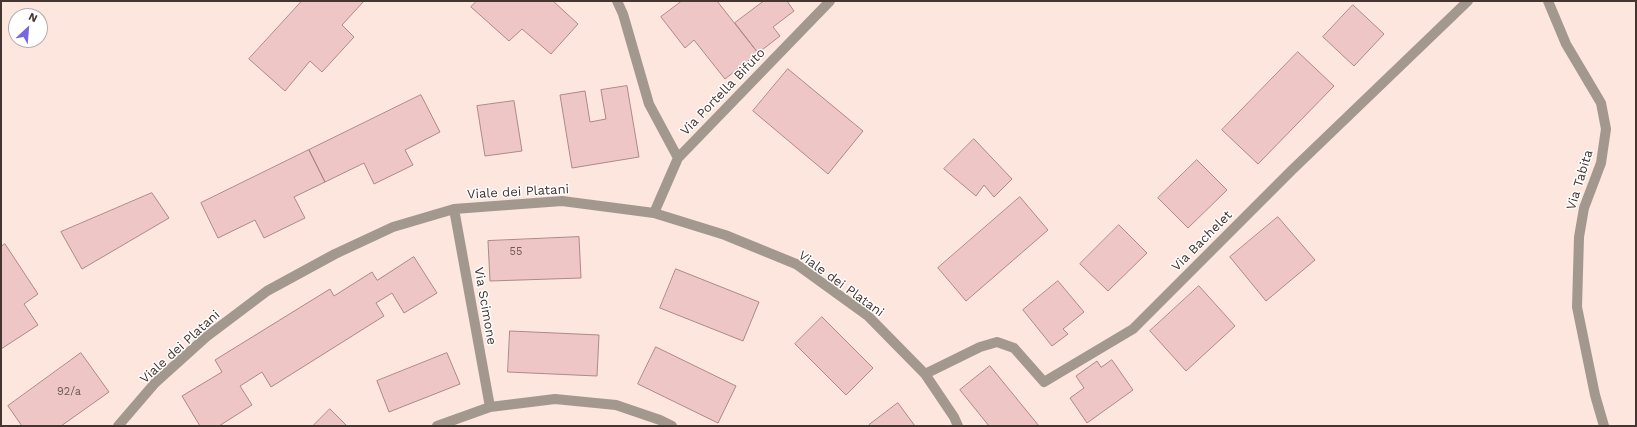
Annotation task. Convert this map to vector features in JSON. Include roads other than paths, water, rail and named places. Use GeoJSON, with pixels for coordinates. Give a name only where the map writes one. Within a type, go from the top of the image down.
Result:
{"type":"FeatureCollection","features":[{"type":"Feature","properties":{"kind":"street"},"geometry":{"type":"LineString","coordinates":[[617,1],[623,14],[649,104],[678,158]]}},
{"type":"Feature","properties":{"kind":"street","name":"Via Portella Bifuto"},"geometry":{"type":"LineString","coordinates":[[654,213],[678,158],[830,1]]}},
{"type":"Feature","properties":{"kind":"street","name":"Via Bachelet"},"geometry":{"type":"LineString","coordinates":[[925,374],[980,347],[996,342],[1014,348],[1044,382],[1133,329],[1292,170],[1468,1]]}},
{"type":"Feature","properties":{"kind":"street","name":"Via Tabita"},"geometry":{"type":"LineString","coordinates":[[1548,1],[1566,44],[1601,103],[1606,128],[1601,163],[1584,208],[1579,237],[1577,307],[1595,395],[1604,426]]}},
{"type":"Feature","properties":{"kind":"street","name":"Viale dei Platani"},"geometry":{"type":"LineString","coordinates":[[118,426],[155,383],[206,337],[267,291],[335,254],[393,227],[454,209],[562,201],[654,213],[725,235],[796,264],[868,316],[925,374],[954,416],[958,426]]}},
{"type":"Feature","properties":{"kind":"street","name":"Via Scimone"},"geometry":{"type":"LineString","coordinates":[[454,209],[490,407]]}},
{"type":"Feature","properties":{"kind":"street"},"geometry":{"type":"LineString","coordinates":[[438,426],[490,407],[555,399],[616,405],[660,420],[672,426]]}}]}
